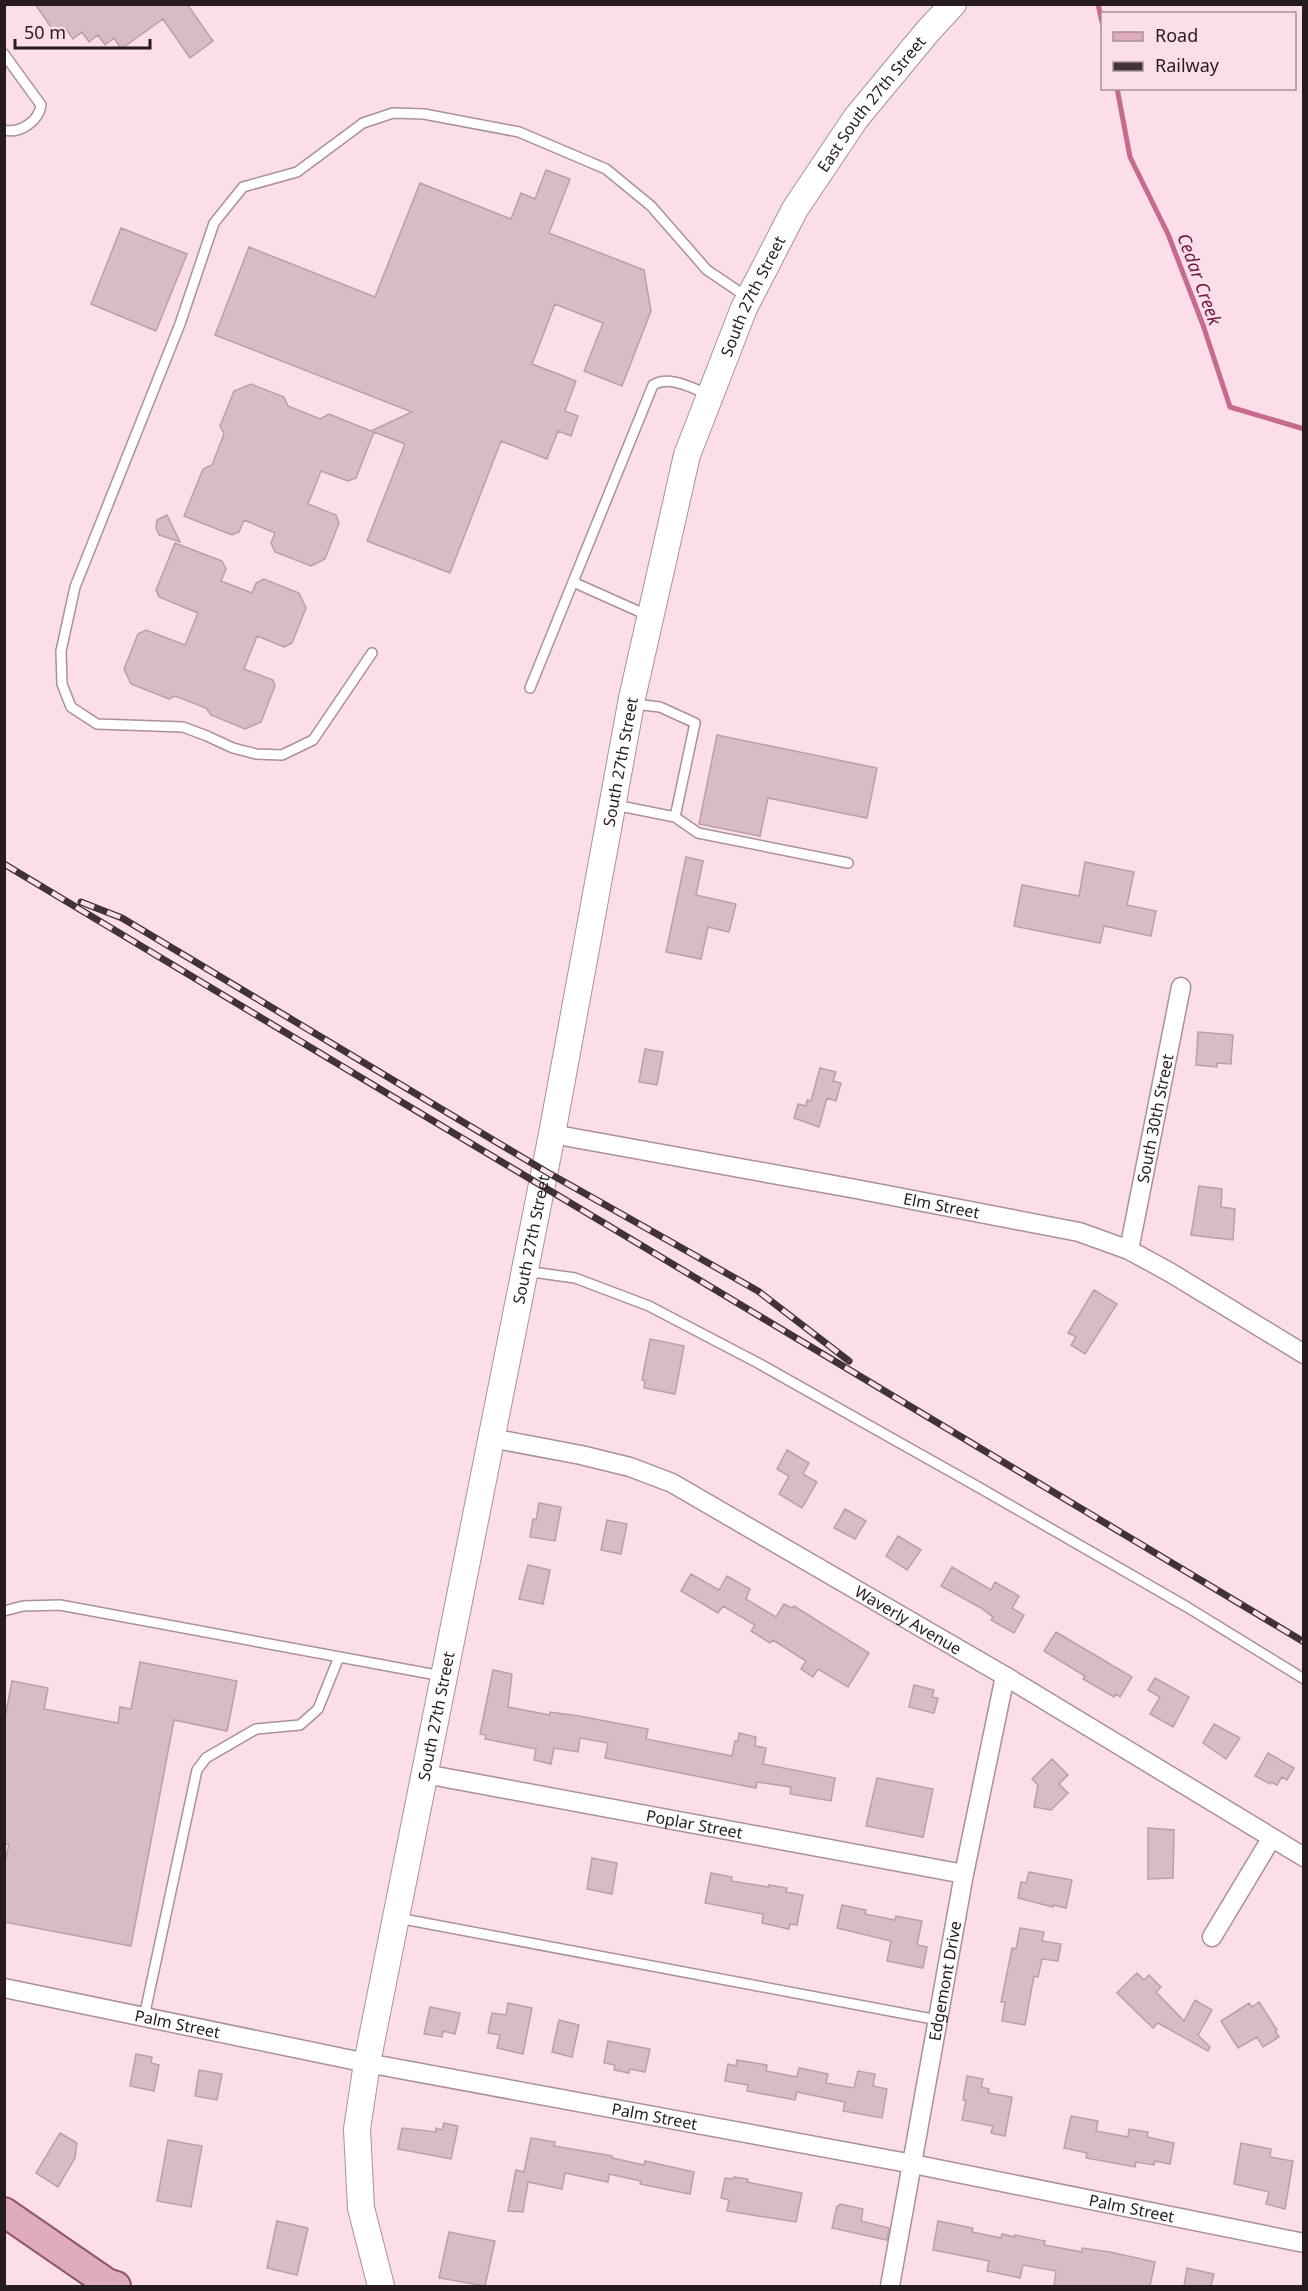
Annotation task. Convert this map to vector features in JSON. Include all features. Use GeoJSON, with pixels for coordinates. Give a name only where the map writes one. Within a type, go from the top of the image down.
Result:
{"type":"FeatureCollection","features":[{"type":"Feature","properties":{"kind":"main road","name":"East South 27th Street"},"geometry":{"type":"LineString","coordinates":[[795,209],[856,118],[953,4]]}},
{"type":"Feature","properties":{"kind":"main road","name":"South 27th Street"},"geometry":{"type":"LineString","coordinates":[[381,2286],[361,2208],[357,2129],[367,2063],[552,1134],[630,704],[687,455],[749,298],[795,209]]}},
{"type":"Feature","properties":{"kind":"main road"},"geometry":{"type":"LineString","coordinates":[[4,2212],[106,2285]]}},
{"type":"Feature","properties":{"kind":"street","name":"South 30th Street"},"geometry":{"type":"LineString","coordinates":[[1129,1250],[1181,987]]}},
{"type":"Feature","properties":{"kind":"street","name":"Elm Street"},"geometry":{"type":"LineString","coordinates":[[552,1134],[1079,1232],[1129,1250],[1304,1354]]}},
{"type":"Feature","properties":{"kind":"street","name":"Waverly Avenue"},"geometry":{"type":"LineString","coordinates":[[491,1438],[630,1467],[672,1483],[1005,1676],[1304,1857]]}},
{"type":"Feature","properties":{"kind":"street","name":"Edgemont Drive"},"geometry":{"type":"LineString","coordinates":[[890,2286],[964,1874],[1005,1676]]}},
{"type":"Feature","properties":{"kind":"street","name":"Poplar Street"},"geometry":{"type":"LineString","coordinates":[[425,1774],[964,1874]]}},
{"type":"Feature","properties":{"kind":"street"},"geometry":{"type":"LineString","coordinates":[[1212,1937],[1271,1839]]}},
{"type":"Feature","properties":{"kind":"street","name":"Palm Street"},"geometry":{"type":"LineString","coordinates":[[4,1988],[367,2063],[913,2164],[1304,2243]]}},
{"type":"Feature","properties":{"kind":"lane"},"geometry":{"type":"LineString","coordinates":[[4,54],[41,105],[36,119],[16,130],[4,130]]}},
{"type":"Feature","properties":{"kind":"lane"},"geometry":{"type":"LineString","coordinates":[[372,653],[313,740],[282,755],[256,754],[233,748],[183,728],[97,724],[71,706],[62,684],[61,651],[75,587],[180,324],[214,223],[243,188],[297,172],[363,123],[393,113],[424,114],[519,132],[606,169],[651,206],[707,270],[749,298]]}},
{"type":"Feature","properties":{"kind":"lane"},"geometry":{"type":"LineString","coordinates":[[530,688],[653,385],[661,380],[676,382],[711,395]]}},
{"type":"Feature","properties":{"kind":"lane"},"geometry":{"type":"LineString","coordinates":[[573,582],[650,617]]}},
{"type":"Feature","properties":{"kind":"lane"},"geometry":{"type":"LineString","coordinates":[[630,704],[660,707],[695,723],[675,817]]}},
{"type":"Feature","properties":{"kind":"lane"},"geometry":{"type":"LineString","coordinates":[[612,805],[675,817],[698,833],[848,863]]}},
{"type":"Feature","properties":{"kind":"lane"},"geometry":{"type":"LineString","coordinates":[[524,1270],[575,1278],[649,1306],[758,1363],[1187,1607],[1304,1679]]}},
{"type":"Feature","properties":{"kind":"lane"},"geometry":{"type":"LineString","coordinates":[[4,1611],[23,1605],[60,1605],[444,1676]]}},
{"type":"Feature","properties":{"kind":"lane"},"geometry":{"type":"LineString","coordinates":[[144,2017],[197,1770],[206,1758],[256,1729],[300,1725],[318,1709],[339,1657]]}},
{"type":"Feature","properties":{"kind":"lane"},"geometry":{"type":"LineString","coordinates":[[396,1918],[938,2020]]}},
{"type":"Feature","properties":{"kind":"building"},"geometry":{"type":"Polygon","coordinates":[[[35,4],[187,4],[213,41],[190,58],[163,19],[121,49],[114,38],[105,45],[98,35],[89,42],[82,32],[73,39],[66,29],[57,36],[35,4]]]}},
{"type":"Feature","properties":{"kind":"building"},"geometry":{"type":"Polygon","coordinates":[[[546,170],[570,179],[549,233],[644,270],[651,311],[622,386],[584,371],[603,323],[555,304],[532,364],[576,381],[565,411],[578,416],[571,436],[558,431],[547,459],[501,441],[450,573],[367,541],[405,444],[374,432],[356,478],[348,481],[321,471],[308,504],[336,515],[339,523],[325,559],[311,566],[275,552],[271,543],[275,533],[244,520],[239,532],[232,535],[184,516],[203,469],[212,465],[224,434],[220,426],[234,391],[251,384],[284,397],[288,406],[320,419],[329,414],[371,431],[412,412],[215,335],[249,247],[375,297],[420,183],[511,219],[521,193],[535,199],[546,170]]]}},
{"type":"Feature","properties":{"kind":"building"},"geometry":{"type":"Polygon","coordinates":[[[121,228],[187,254],[156,331],[91,304],[121,228]]]}},
{"type":"Feature","properties":{"kind":"building"},"geometry":{"type":"Polygon","coordinates":[[[167,515],[180,542],[159,535],[156,528],[157,520],[167,515]]]}},
{"type":"Feature","properties":{"kind":"building"},"geometry":{"type":"Polygon","coordinates":[[[175,543],[222,561],[226,569],[221,581],[252,593],[256,583],[264,579],[299,593],[306,608],[292,643],[284,647],[257,636],[244,669],[273,680],[275,686],[261,722],[245,729],[211,715],[206,708],[175,696],[169,699],[131,684],[124,669],[138,634],[146,630],[185,645],[198,613],[159,597],[156,590],[175,543]]]}},
{"type":"Feature","properties":{"kind":"building"},"geometry":{"type":"Polygon","coordinates":[[[717,735],[877,768],[867,818],[768,798],[760,836],[699,824],[717,735]]]}},
{"type":"Feature","properties":{"kind":"building"},"geometry":{"type":"Polygon","coordinates":[[[686,857],[703,861],[696,895],[736,904],[729,932],[708,927],[701,959],[666,952],[686,857]]]}},
{"type":"Feature","properties":{"kind":"building"},"geometry":{"type":"Polygon","coordinates":[[[1085,862],[1134,872],[1127,905],[1156,911],[1151,936],[1104,926],[1100,943],[1014,926],[1022,885],[1079,896],[1085,862]]]}},
{"type":"Feature","properties":{"kind":"building"},"geometry":{"type":"Polygon","coordinates":[[[1198,1032],[1233,1035],[1231,1064],[1217,1063],[1217,1067],[1196,1065],[1198,1032]]]}},
{"type":"Feature","properties":{"kind":"building"},"geometry":{"type":"Polygon","coordinates":[[[645,1049],[663,1052],[657,1085],[639,1082],[645,1049]]]}},
{"type":"Feature","properties":{"kind":"building"},"geometry":{"type":"Polygon","coordinates":[[[820,1068],[836,1072],[833,1081],[841,1083],[836,1101],[827,1098],[819,1127],[794,1118],[798,1104],[806,1106],[807,1100],[811,1101],[820,1068]]]}},
{"type":"Feature","properties":{"kind":"building"},"geometry":{"type":"Polygon","coordinates":[[[1199,1186],[1222,1189],[1221,1207],[1235,1209],[1233,1240],[1191,1235],[1199,1186]]]}},
{"type":"Feature","properties":{"kind":"building"},"geometry":{"type":"Polygon","coordinates":[[[1094,1290],[1117,1304],[1085,1354],[1071,1345],[1076,1337],[1068,1333],[1094,1290]]]}},
{"type":"Feature","properties":{"kind":"building"},"geometry":{"type":"Polygon","coordinates":[[[650,1339],[684,1346],[675,1394],[644,1388],[645,1381],[642,1380],[650,1339]]]}},
{"type":"Feature","properties":{"kind":"building"},"geometry":{"type":"Polygon","coordinates":[[[787,1450],[809,1463],[803,1474],[817,1482],[802,1508],[779,1494],[789,1476],[777,1469],[787,1450]]]}},
{"type":"Feature","properties":{"kind":"building"},"geometry":{"type":"Polygon","coordinates":[[[539,1503],[561,1507],[555,1541],[530,1537],[539,1503]]]}},
{"type":"Feature","properties":{"kind":"building"},"geometry":{"type":"Polygon","coordinates":[[[845,1509],[866,1521],[855,1539],[834,1528],[845,1509]]]}},
{"type":"Feature","properties":{"kind":"building"},"geometry":{"type":"Polygon","coordinates":[[[607,1520],[627,1524],[621,1554],[601,1550],[607,1520]]]}},
{"type":"Feature","properties":{"kind":"building"},"geometry":{"type":"Polygon","coordinates":[[[898,1536],[921,1550],[907,1570],[886,1556],[898,1536]]]}},
{"type":"Feature","properties":{"kind":"building"},"geometry":{"type":"Polygon","coordinates":[[[528,1565],[550,1570],[543,1604],[519,1599],[528,1565]]]}},
{"type":"Feature","properties":{"kind":"building"},"geometry":{"type":"Polygon","coordinates":[[[952,1567],[991,1590],[995,1582],[1019,1596],[1012,1608],[1024,1615],[1014,1633],[991,1620],[993,1617],[981,1608],[941,1586],[952,1567]]]}},
{"type":"Feature","properties":{"kind":"building"},"geometry":{"type":"Polygon","coordinates":[[[691,1574],[719,1590],[727,1576],[750,1589],[746,1599],[776,1617],[784,1604],[792,1608],[794,1606],[869,1653],[848,1687],[818,1669],[813,1677],[801,1669],[806,1661],[773,1640],[770,1643],[751,1631],[755,1625],[723,1606],[718,1613],[681,1591],[691,1574]]]}},
{"type":"Feature","properties":{"kind":"building"},"geometry":{"type":"Polygon","coordinates":[[[1056,1632],[1132,1677],[1120,1697],[1116,1694],[1114,1697],[1083,1679],[1085,1676],[1044,1651],[1056,1632]]]}},
{"type":"Feature","properties":{"kind":"building"},"geometry":{"type":"Polygon","coordinates":[[[140,1662],[237,1681],[227,1731],[174,1720],[131,1946],[4,1922],[4,1866],[9,1844],[4,1844],[4,1723],[12,1681],[48,1688],[44,1709],[118,1723],[120,1707],[131,1709],[140,1662]]]}},
{"type":"Feature","properties":{"kind":"building"},"geometry":{"type":"Polygon","coordinates":[[[493,1670],[512,1674],[508,1707],[550,1715],[550,1712],[579,1716],[648,1729],[646,1739],[732,1756],[739,1733],[756,1737],[755,1746],[766,1748],[763,1764],[835,1778],[831,1801],[790,1794],[791,1787],[757,1782],[756,1788],[605,1758],[608,1743],[580,1738],[578,1752],[554,1748],[551,1764],[534,1760],[536,1749],[485,1739],[486,1735],[480,1734],[493,1670]]]}},
{"type":"Feature","properties":{"kind":"building"},"geometry":{"type":"Polygon","coordinates":[[[1155,1678],[1189,1697],[1173,1727],[1150,1714],[1160,1697],[1148,1690],[1155,1678]]]}},
{"type":"Feature","properties":{"kind":"building"},"geometry":{"type":"Polygon","coordinates":[[[914,1685],[934,1690],[932,1697],[938,1698],[934,1713],[909,1707],[914,1685]]]}},
{"type":"Feature","properties":{"kind":"building"},"geometry":{"type":"Polygon","coordinates":[[[1214,1724],[1240,1738],[1226,1759],[1203,1743],[1214,1724]]]}},
{"type":"Feature","properties":{"kind":"building"},"geometry":{"type":"Polygon","coordinates":[[[1268,1753],[1294,1768],[1287,1780],[1282,1777],[1277,1785],[1255,1776],[1268,1753]]]}},
{"type":"Feature","properties":{"kind":"building"},"geometry":{"type":"Polygon","coordinates":[[[1052,1759],[1068,1775],[1059,1784],[1068,1793],[1051,1810],[1034,1807],[1038,1785],[1032,1779],[1052,1759]]]}},
{"type":"Feature","properties":{"kind":"building"},"geometry":{"type":"Polygon","coordinates":[[[877,1778],[933,1789],[923,1837],[866,1826],[877,1778]]]}},
{"type":"Feature","properties":{"kind":"building"},"geometry":{"type":"Polygon","coordinates":[[[1148,1828],[1174,1830],[1173,1878],[1148,1879],[1148,1828]]]}},
{"type":"Feature","properties":{"kind":"building"},"geometry":{"type":"Polygon","coordinates":[[[592,1858],[617,1863],[612,1894],[587,1889],[592,1858]]]}},
{"type":"Feature","properties":{"kind":"building"},"geometry":{"type":"Polygon","coordinates":[[[1029,1872],[1072,1880],[1066,1908],[1018,1898],[1021,1882],[1026,1883],[1029,1872]]]}},
{"type":"Feature","properties":{"kind":"building"},"geometry":{"type":"Polygon","coordinates":[[[711,1873],[732,1877],[731,1881],[787,1888],[786,1892],[803,1895],[797,1925],[790,1924],[789,1929],[762,1923],[763,1914],[705,1903],[711,1873]]]}},
{"type":"Feature","properties":{"kind":"building"},"geometry":{"type":"Polygon","coordinates":[[[842,1905],[866,1910],[865,1914],[895,1920],[896,1916],[922,1921],[917,1945],[927,1947],[923,1968],[887,1961],[891,1941],[837,1928],[842,1905]]]}},
{"type":"Feature","properties":{"kind":"building"},"geometry":{"type":"Polygon","coordinates":[[[1020,1928],[1044,1932],[1042,1941],[1061,1944],[1058,1961],[1042,1959],[1038,1977],[1034,1976],[1025,2025],[1002,2021],[1005,2002],[1001,2002],[1012,1948],[1016,1949],[1020,1928]]]}},
{"type":"Feature","properties":{"kind":"building"},"geometry":{"type":"Polygon","coordinates":[[[1137,1973],[1144,1980],[1149,1975],[1161,1987],[1156,1992],[1184,2021],[1195,2000],[1212,2010],[1198,2035],[1210,2047],[1208,2051],[1158,2023],[1153,2028],[1117,1993],[1137,1973]]]}},
{"type":"Feature","properties":{"kind":"building"},"geometry":{"type":"Polygon","coordinates":[[[1259,2002],[1279,2037],[1263,2047],[1257,2037],[1238,2048],[1221,2021],[1249,2003],[1252,2007],[1259,2002]]]}},
{"type":"Feature","properties":{"kind":"building"},"geometry":{"type":"Polygon","coordinates":[[[508,2003],[532,2008],[523,2054],[497,2048],[500,2035],[488,2033],[492,2013],[506,2015],[508,2003]]]}},
{"type":"Feature","properties":{"kind":"building"},"geometry":{"type":"Polygon","coordinates":[[[430,2007],[460,2013],[455,2034],[443,2031],[442,2037],[424,2034],[430,2007]]]}},
{"type":"Feature","properties":{"kind":"building"},"geometry":{"type":"Polygon","coordinates":[[[559,2020],[579,2025],[572,2057],[552,2052],[559,2020]]]}},
{"type":"Feature","properties":{"kind":"building"},"geometry":{"type":"Polygon","coordinates":[[[608,2041],[650,2049],[645,2072],[630,2069],[629,2073],[614,2070],[615,2065],[604,2063],[608,2041]]]}},
{"type":"Feature","properties":{"kind":"building"},"geometry":{"type":"Polygon","coordinates":[[[136,2054],[152,2057],[151,2063],[159,2065],[154,2091],[130,2086],[136,2054]]]}},
{"type":"Feature","properties":{"kind":"building"},"geometry":{"type":"Polygon","coordinates":[[[737,2060],[767,2065],[766,2071],[797,2077],[799,2068],[828,2074],[826,2083],[854,2088],[858,2071],[875,2074],[873,2086],[887,2089],[882,2118],[843,2111],[845,2102],[797,2092],[795,2100],[747,2091],[748,2085],[725,2081],[728,2064],[736,2066],[737,2060]]]}},
{"type":"Feature","properties":{"kind":"building"},"geometry":{"type":"Polygon","coordinates":[[[199,2070],[222,2074],[217,2100],[195,2096],[199,2070]]]}},
{"type":"Feature","properties":{"kind":"building"},"geometry":{"type":"Polygon","coordinates":[[[967,2076],[983,2079],[981,2087],[989,2089],[988,2093],[1012,2097],[1005,2136],[991,2133],[993,2126],[962,2120],[967,2076]]]}},
{"type":"Feature","properties":{"kind":"building"},"geometry":{"type":"Polygon","coordinates":[[[1071,2116],[1098,2121],[1096,2131],[1128,2137],[1129,2129],[1148,2132],[1147,2137],[1174,2143],[1170,2164],[1155,2161],[1154,2165],[1136,2162],[1135,2167],[1086,2158],[1087,2153],[1064,2148],[1071,2116]]]}},
{"type":"Feature","properties":{"kind":"building"},"geometry":{"type":"Polygon","coordinates":[[[444,2123],[458,2126],[451,2159],[398,2149],[402,2128],[436,2132],[436,2128],[442,2130],[444,2123]]]}},
{"type":"Feature","properties":{"kind":"building"},"geometry":{"type":"Polygon","coordinates":[[[60,2133],[77,2143],[75,2158],[58,2187],[36,2173],[60,2133]]]}},
{"type":"Feature","properties":{"kind":"building"},"geometry":{"type":"Polygon","coordinates":[[[531,2138],[555,2142],[554,2146],[612,2156],[612,2158],[644,2165],[645,2161],[694,2172],[690,2194],[640,2184],[641,2181],[609,2174],[608,2182],[565,2173],[562,2189],[528,2182],[523,2212],[508,2211],[516,2170],[524,2172],[531,2138]]]}},
{"type":"Feature","properties":{"kind":"building"},"geometry":{"type":"Polygon","coordinates":[[[168,2140],[202,2146],[191,2207],[157,2201],[168,2140]]]}},
{"type":"Feature","properties":{"kind":"building"},"geometry":{"type":"Polygon","coordinates":[[[1241,2143],[1271,2149],[1270,2157],[1293,2161],[1285,2209],[1266,2204],[1269,2192],[1234,2184],[1241,2143]]]}},
{"type":"Feature","properties":{"kind":"building"},"geometry":{"type":"Polygon","coordinates":[[[734,2177],[748,2179],[747,2182],[802,2193],[796,2222],[727,2211],[729,2200],[721,2198],[725,2178],[733,2179],[734,2177]]]}},
{"type":"Feature","properties":{"kind":"building"},"geometry":{"type":"Polygon","coordinates":[[[840,2204],[863,2209],[861,2221],[889,2228],[887,2240],[832,2228],[837,2206],[840,2204]]]}},
{"type":"Feature","properties":{"kind":"building"},"geometry":{"type":"Polygon","coordinates":[[[277,2221],[308,2228],[297,2275],[267,2268],[277,2221]]]}},
{"type":"Feature","properties":{"kind":"building"},"geometry":{"type":"Polygon","coordinates":[[[938,2221],[973,2228],[972,2232],[1001,2238],[1002,2234],[1015,2237],[1015,2235],[1045,2241],[1044,2245],[1082,2252],[1082,2248],[1110,2252],[1155,2262],[1150,2286],[1054,2286],[1056,2271],[1023,2265],[1020,2278],[987,2271],[989,2261],[933,2250],[938,2221]]]}},
{"type":"Feature","properties":{"kind":"building"},"geometry":{"type":"Polygon","coordinates":[[[449,2232],[495,2241],[485,2286],[439,2278],[449,2232]]]}},
{"type":"Feature","properties":{"kind":"building"},"geometry":{"type":"Polygon","coordinates":[[[1187,2268],[1214,2274],[1211,2286],[1184,2286],[1187,2268]]]}},
{"type":"Feature","properties":{"kind":"waterway","name":"Cedar Creek"},"geometry":{"type":"LineString","coordinates":[[1098,4],[1101,18]]}},
{"type":"Feature","properties":{"kind":"waterway","name":"Cedar Creek"},"geometry":{"type":"LineString","coordinates":[[1117,90],[1130,157],[1168,234],[1203,325],[1230,407],[1304,429]]}},
{"type":"Feature","properties":{"kind":"railway"},"geometry":{"type":"LineString","coordinates":[[4,864],[1304,1642]]}},
{"type":"Feature","properties":{"kind":"railway"},"geometry":{"type":"LineString","coordinates":[[81,902],[122,918],[545,1171],[758,1291],[849,1361]]}}]}
